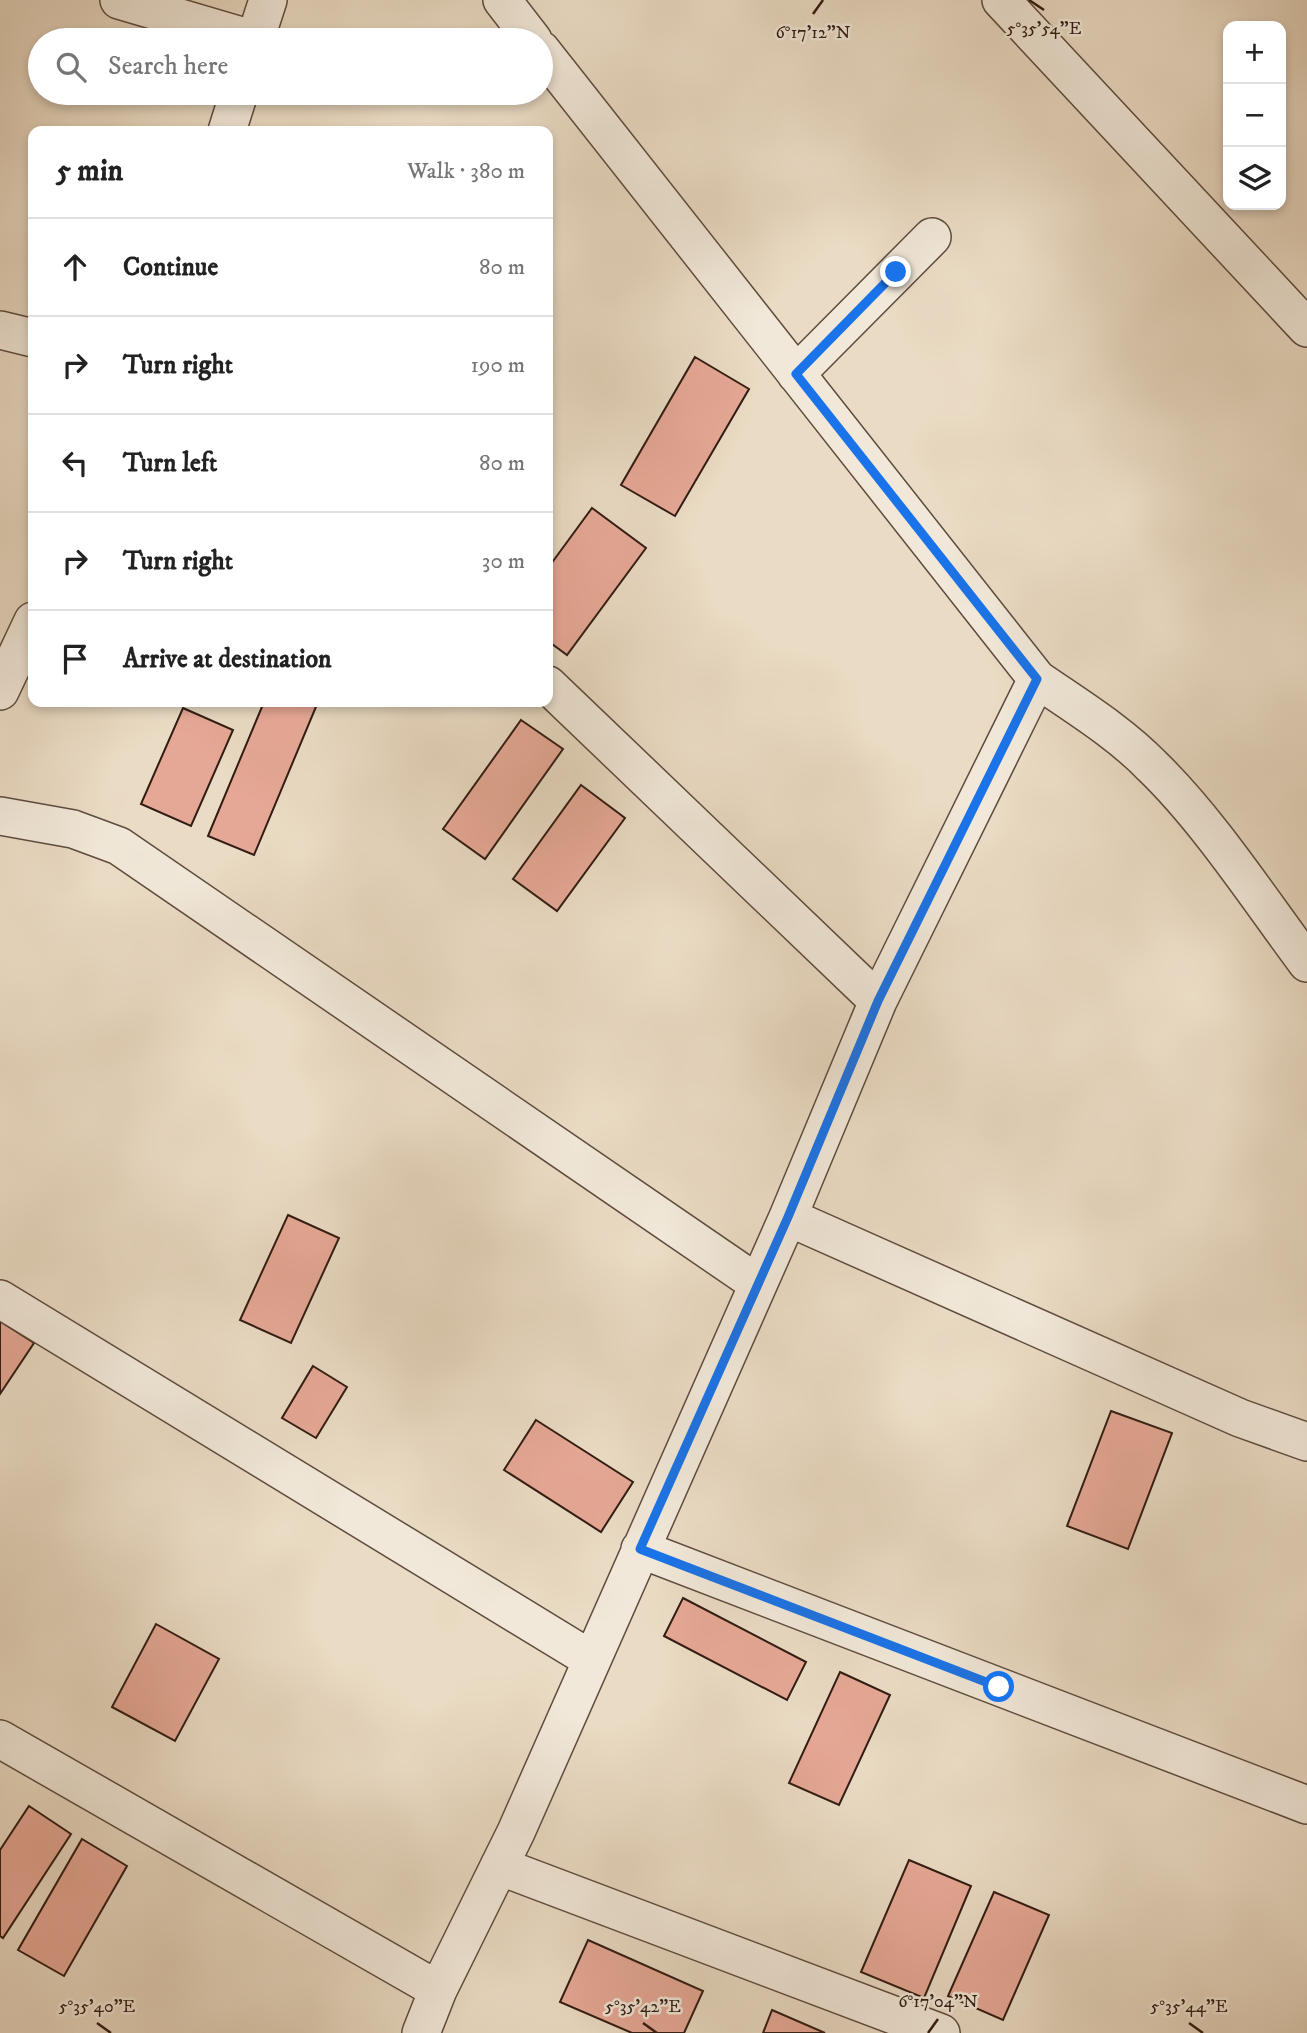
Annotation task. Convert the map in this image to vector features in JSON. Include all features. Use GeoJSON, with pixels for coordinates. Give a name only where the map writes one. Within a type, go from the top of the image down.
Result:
{"type":"FeatureCollection","features":[{"type":"Feature","properties":{"kind":"street"},"geometry":{"type":"LineString","coordinates":[[119,0],[214,28]]}},
{"type":"Feature","properties":{"kind":"street"},"geometry":{"type":"LineString","coordinates":[[259,28],[268,0]]}},
{"type":"Feature","properties":{"kind":"street"},"geometry":{"type":"LineString","coordinates":[[502,0],[524,28]]}},
{"type":"Feature","properties":{"kind":"street"},"geometry":{"type":"LineString","coordinates":[[1001,0],[1307,328]]}},
{"type":"Feature","properties":{"kind":"street"},"geometry":{"type":"LineString","coordinates":[[553,65],[1037,679],[1092,717],[1152,765],[1213,838],[1307,963]]}},
{"type":"Feature","properties":{"kind":"street"},"geometry":{"type":"LineString","coordinates":[[229,126],[235,105]]}},
{"type":"Feature","properties":{"kind":"street"},"geometry":{"type":"LineString","coordinates":[[796,374],[932,237]]}},
{"type":"Feature","properties":{"kind":"street"},"geometry":{"type":"LineString","coordinates":[[0,330],[28,337]]}},
{"type":"Feature","properties":{"kind":"street"},"geometry":{"type":"LineString","coordinates":[[0,691],[28,632]]}},
{"type":"Feature","properties":{"kind":"street"},"geometry":{"type":"LineString","coordinates":[[421,2033],[438,1990],[499,1866],[592,1660],[788,1217],[878,1001],[1037,679]]}},
{"type":"Feature","properties":{"kind":"street"},"geometry":{"type":"LineString","coordinates":[[553,690],[878,1001]]}},
{"type":"Feature","properties":{"kind":"street"},"geometry":{"type":"LineString","coordinates":[[0,816],[73,829],[119,846],[758,1284]]}},
{"type":"Feature","properties":{"kind":"street"},"geometry":{"type":"LineString","coordinates":[[788,1217],[1240,1418],[1307,1442]]}},
{"type":"Feature","properties":{"kind":"street"},"geometry":{"type":"LineString","coordinates":[[0,1299],[592,1660]]}},
{"type":"Feature","properties":{"kind":"street"},"geometry":{"type":"LineString","coordinates":[[640,1549],[1307,1805]]}},
{"type":"Feature","properties":{"kind":"street"},"geometry":{"type":"LineString","coordinates":[[0,1739],[438,1990]]}},
{"type":"Feature","properties":{"kind":"street"},"geometry":{"type":"LineString","coordinates":[[499,1866],[941,2033]]}},
{"type":"Feature","properties":{"kind":"building"},"geometry":{"type":"Polygon","coordinates":[[[695,357],[749,389],[675,516],[621,485],[695,357]]]}},
{"type":"Feature","properties":{"kind":"building"},"geometry":{"type":"Polygon","coordinates":[[[592,508],[646,548],[567,655],[553,645],[553,561],[592,508]]]}},
{"type":"Feature","properties":{"kind":"building"},"geometry":{"type":"Polygon","coordinates":[[[262,707],[316,707],[254,855],[208,836],[262,707]]]}},
{"type":"Feature","properties":{"kind":"building"},"geometry":{"type":"Polygon","coordinates":[[[183,708],[233,730],[191,826],[141,804],[183,708]]]}},
{"type":"Feature","properties":{"kind":"building"},"geometry":{"type":"Polygon","coordinates":[[[521,720],[563,749],[485,859],[443,829],[521,720]]]}},
{"type":"Feature","properties":{"kind":"building"},"geometry":{"type":"Polygon","coordinates":[[[581,785],[625,818],[557,911],[513,879],[581,785]]]}},
{"type":"Feature","properties":{"kind":"building"},"geometry":{"type":"Polygon","coordinates":[[[288,1215],[339,1238],[291,1343],[240,1320],[288,1215]]]}},
{"type":"Feature","properties":{"kind":"building"},"geometry":{"type":"Polygon","coordinates":[[[0,1321],[34,1343],[0,1394],[0,1321]]]}},
{"type":"Feature","properties":{"kind":"building"},"geometry":{"type":"Polygon","coordinates":[[[313,1366],[347,1387],[316,1438],[282,1418],[313,1366]]]}},
{"type":"Feature","properties":{"kind":"building"},"geometry":{"type":"Polygon","coordinates":[[[1111,1411],[1172,1433],[1128,1549],[1067,1526],[1111,1411]]]}},
{"type":"Feature","properties":{"kind":"building"},"geometry":{"type":"Polygon","coordinates":[[[536,1420],[633,1482],[601,1532],[504,1470],[536,1420]]]}},
{"type":"Feature","properties":{"kind":"building"},"geometry":{"type":"Polygon","coordinates":[[[683,1598],[806,1662],[787,1700],[664,1636],[683,1598]]]}},
{"type":"Feature","properties":{"kind":"building"},"geometry":{"type":"Polygon","coordinates":[[[156,1624],[219,1659],[175,1741],[112,1707],[156,1624]]]}},
{"type":"Feature","properties":{"kind":"building"},"geometry":{"type":"Polygon","coordinates":[[[840,1672],[890,1695],[839,1805],[789,1783],[840,1672]]]}},
{"type":"Feature","properties":{"kind":"building"},"geometry":{"type":"Polygon","coordinates":[[[29,1806],[71,1834],[3,1938],[0,1936],[0,1850],[29,1806]]]}},
{"type":"Feature","properties":{"kind":"building"},"geometry":{"type":"Polygon","coordinates":[[[82,1839],[127,1866],[64,1976],[18,1950],[82,1839]]]}},
{"type":"Feature","properties":{"kind":"building"},"geometry":{"type":"Polygon","coordinates":[[[909,1860],[971,1886],[924,1998],[861,1972],[909,1860]]]}},
{"type":"Feature","properties":{"kind":"building"},"geometry":{"type":"Polygon","coordinates":[[[994,1892],[1049,1915],[1003,2020],[948,1996],[994,1892]]]}},
{"type":"Feature","properties":{"kind":"building"},"geometry":{"type":"Polygon","coordinates":[[[588,1940],[703,1991],[684,2033],[632,2033],[560,2002],[588,1940]]]}},
{"type":"Feature","properties":{"kind":"building"},"geometry":{"type":"Polygon","coordinates":[[[772,2010],[825,2033],[763,2033],[772,2010]]]}},
{"type":"Feature","properties":{"kind":"route"},"geometry":{"type":"LineString","coordinates":[[896,272],[796,374],[1037,679],[878,1001],[788,1217],[640,1549],[999,1687]]}}]}
